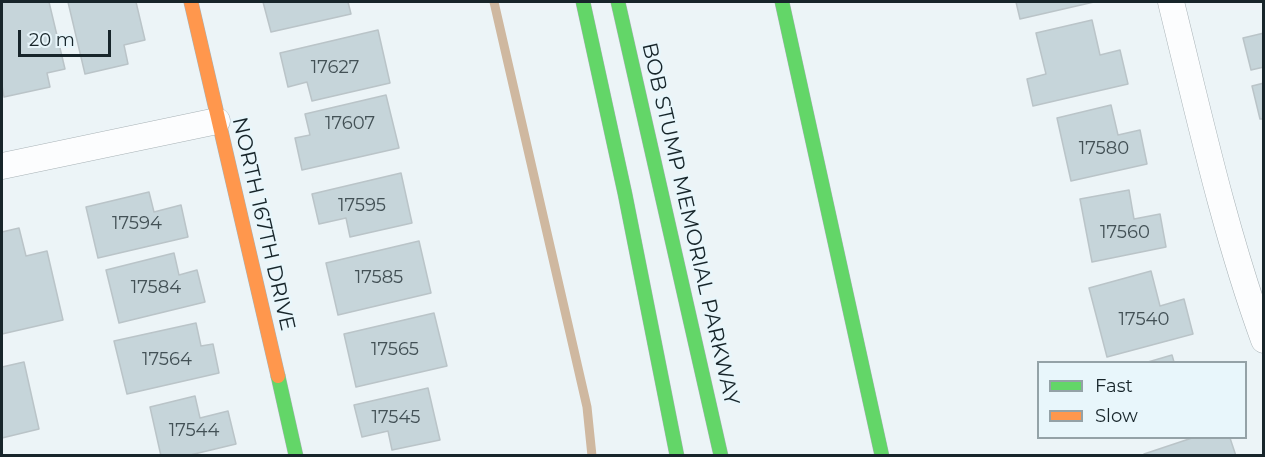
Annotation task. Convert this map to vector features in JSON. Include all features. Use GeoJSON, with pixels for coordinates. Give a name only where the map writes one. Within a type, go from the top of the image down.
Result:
{"type":"FeatureCollection","features":[{"type":"Feature","properties":{"kind":"main road","name":"NORTH 167TH DRIVE"},"geometry":{"type":"LineString","coordinates":[[190,2],[296,456]]}},
{"type":"Feature","properties":{"kind":"main road"},"geometry":{"type":"LineString","coordinates":[[583,2],[625,194],[677,456]]}},
{"type":"Feature","properties":{"kind":"main road","name":"BOB STUMP MEMORIAL PARKWAY"},"geometry":{"type":"LineString","coordinates":[[618,2],[721,456]]}},
{"type":"Feature","properties":{"kind":"main road"},"geometry":{"type":"LineString","coordinates":[[782,2],[882,456]]}},
{"type":"Feature","properties":{"kind":"main road"},"geometry":{"type":"LineString","coordinates":[[874,423],[890,456]]}},
{"type":"Feature","properties":{"kind":"street"},"geometry":{"type":"LineString","coordinates":[[1171,2],[1218,192],[1263,340]]}},
{"type":"Feature","properties":{"kind":"street"},"geometry":{"type":"LineString","coordinates":[[2,166],[217,121]]}},
{"type":"Feature","properties":{"kind":"building"},"geometry":{"type":"Polygon","coordinates":[[[2,2],[49,2],[65,69],[47,73],[50,87],[4,97],[2,2]]]}},
{"type":"Feature","properties":{"kind":"building"},"geometry":{"type":"Polygon","coordinates":[[[68,2],[136,2],[145,40],[124,45],[128,64],[85,74],[68,2]]]}},
{"type":"Feature","properties":{"kind":"building"},"geometry":{"type":"Polygon","coordinates":[[[263,2],[348,2],[351,14],[271,32],[263,2]]]}},
{"type":"Feature","properties":{"kind":"building"},"geometry":{"type":"Polygon","coordinates":[[[1016,2],[1094,2],[1020,19],[1016,2]]]}},
{"type":"Feature","properties":{"kind":"building"},"geometry":{"type":"Polygon","coordinates":[[[1092,20],[1100,55],[1120,50],[1128,84],[1033,106],[1027,79],[1046,74],[1036,33],[1092,20]]]}},
{"type":"Feature","properties":{"kind":"building"},"geometry":{"type":"Polygon","coordinates":[[[378,30],[390,83],[312,101],[307,82],[288,87],[280,53],[378,30]]]}},
{"type":"Feature","properties":{"kind":"building"},"geometry":{"type":"Polygon","coordinates":[[[1264,33],[1264,67],[1251,70],[1243,38],[1264,33]]]}},
{"type":"Feature","properties":{"kind":"building"},"geometry":{"type":"Polygon","coordinates":[[[1264,83],[1264,119],[1260,119],[1252,86],[1264,83]]]}},
{"type":"Feature","properties":{"kind":"building"},"geometry":{"type":"Polygon","coordinates":[[[386,95],[399,148],[302,170],[295,138],[310,135],[305,114],[386,95]]]}},
{"type":"Feature","properties":{"kind":"building"},"geometry":{"type":"Polygon","coordinates":[[[1111,105],[1118,135],[1140,130],[1147,164],[1071,181],[1057,118],[1111,105]]]}},
{"type":"Feature","properties":{"kind":"building"},"geometry":{"type":"Polygon","coordinates":[[[401,173],[412,223],[350,237],[346,218],[319,224],[312,194],[401,173]]]}},
{"type":"Feature","properties":{"kind":"building"},"geometry":{"type":"Polygon","coordinates":[[[1129,190],[1134,219],[1160,214],[1166,247],[1092,262],[1080,199],[1129,190]]]}},
{"type":"Feature","properties":{"kind":"building"},"geometry":{"type":"Polygon","coordinates":[[[149,192],[154,212],[181,205],[188,237],[98,258],[86,207],[149,192]]]}},
{"type":"Feature","properties":{"kind":"building"},"geometry":{"type":"Polygon","coordinates":[[[19,228],[26,256],[47,251],[63,320],[2,334],[2,232],[19,228]]]}},
{"type":"Feature","properties":{"kind":"building"},"geometry":{"type":"Polygon","coordinates":[[[419,241],[431,293],[338,315],[326,263],[419,241]]]}},
{"type":"Feature","properties":{"kind":"building"},"geometry":{"type":"Polygon","coordinates":[[[174,253],[179,275],[197,270],[205,302],[119,323],[106,270],[174,253]]]}},
{"type":"Feature","properties":{"kind":"building"},"geometry":{"type":"Polygon","coordinates":[[[1151,271],[1160,306],[1184,299],[1193,334],[1107,357],[1089,288],[1151,271]]]}},
{"type":"Feature","properties":{"kind":"building"},"geometry":{"type":"Polygon","coordinates":[[[434,313],[447,366],[356,387],[344,334],[434,313]]]}},
{"type":"Feature","properties":{"kind":"building"},"geometry":{"type":"Polygon","coordinates":[[[196,323],[201,346],[213,344],[219,373],[127,394],[114,341],[196,323]]]}},
{"type":"Feature","properties":{"kind":"building"},"geometry":{"type":"Polygon","coordinates":[[[1172,355],[1174,361],[1151,361],[1172,355]]]}},
{"type":"Feature","properties":{"kind":"building"},"geometry":{"type":"Polygon","coordinates":[[[24,362],[39,429],[2,438],[2,367],[24,362]]]}},
{"type":"Feature","properties":{"kind":"building"},"geometry":{"type":"Polygon","coordinates":[[[428,388],[440,440],[392,450],[388,431],[362,437],[354,405],[428,388]]]}},
{"type":"Feature","properties":{"kind":"building"},"geometry":{"type":"Polygon","coordinates":[[[195,396],[200,418],[228,411],[236,444],[186,456],[161,456],[150,407],[195,396]]]}},
{"type":"Feature","properties":{"kind":"building"},"geometry":{"type":"Polygon","coordinates":[[[1189,439],[1230,439],[1236,456],[1144,456],[1144,454],[1189,439]]]}},
{"type":"Feature","properties":{"kind":"waterway"},"geometry":{"type":"LineString","coordinates":[[494,2],[587,407],[592,456]]}},
{"type":"Feature","properties":{"kind":"traffic: fast"},"geometry":{"type":"LineString","coordinates":[[583,2],[625,194],[677,456]]}},
{"type":"Feature","properties":{"kind":"traffic: fast"},"geometry":{"type":"LineString","coordinates":[[618,2],[721,456]]}},
{"type":"Feature","properties":{"kind":"traffic: fast"},"geometry":{"type":"LineString","coordinates":[[782,2],[882,456]]}},
{"type":"Feature","properties":{"kind":"traffic: fast"},"geometry":{"type":"LineString","coordinates":[[278,376],[296,456]]}},
{"type":"Feature","properties":{"kind":"traffic: slow"},"geometry":{"type":"LineString","coordinates":[[191,2],[278,376]]}}]}
